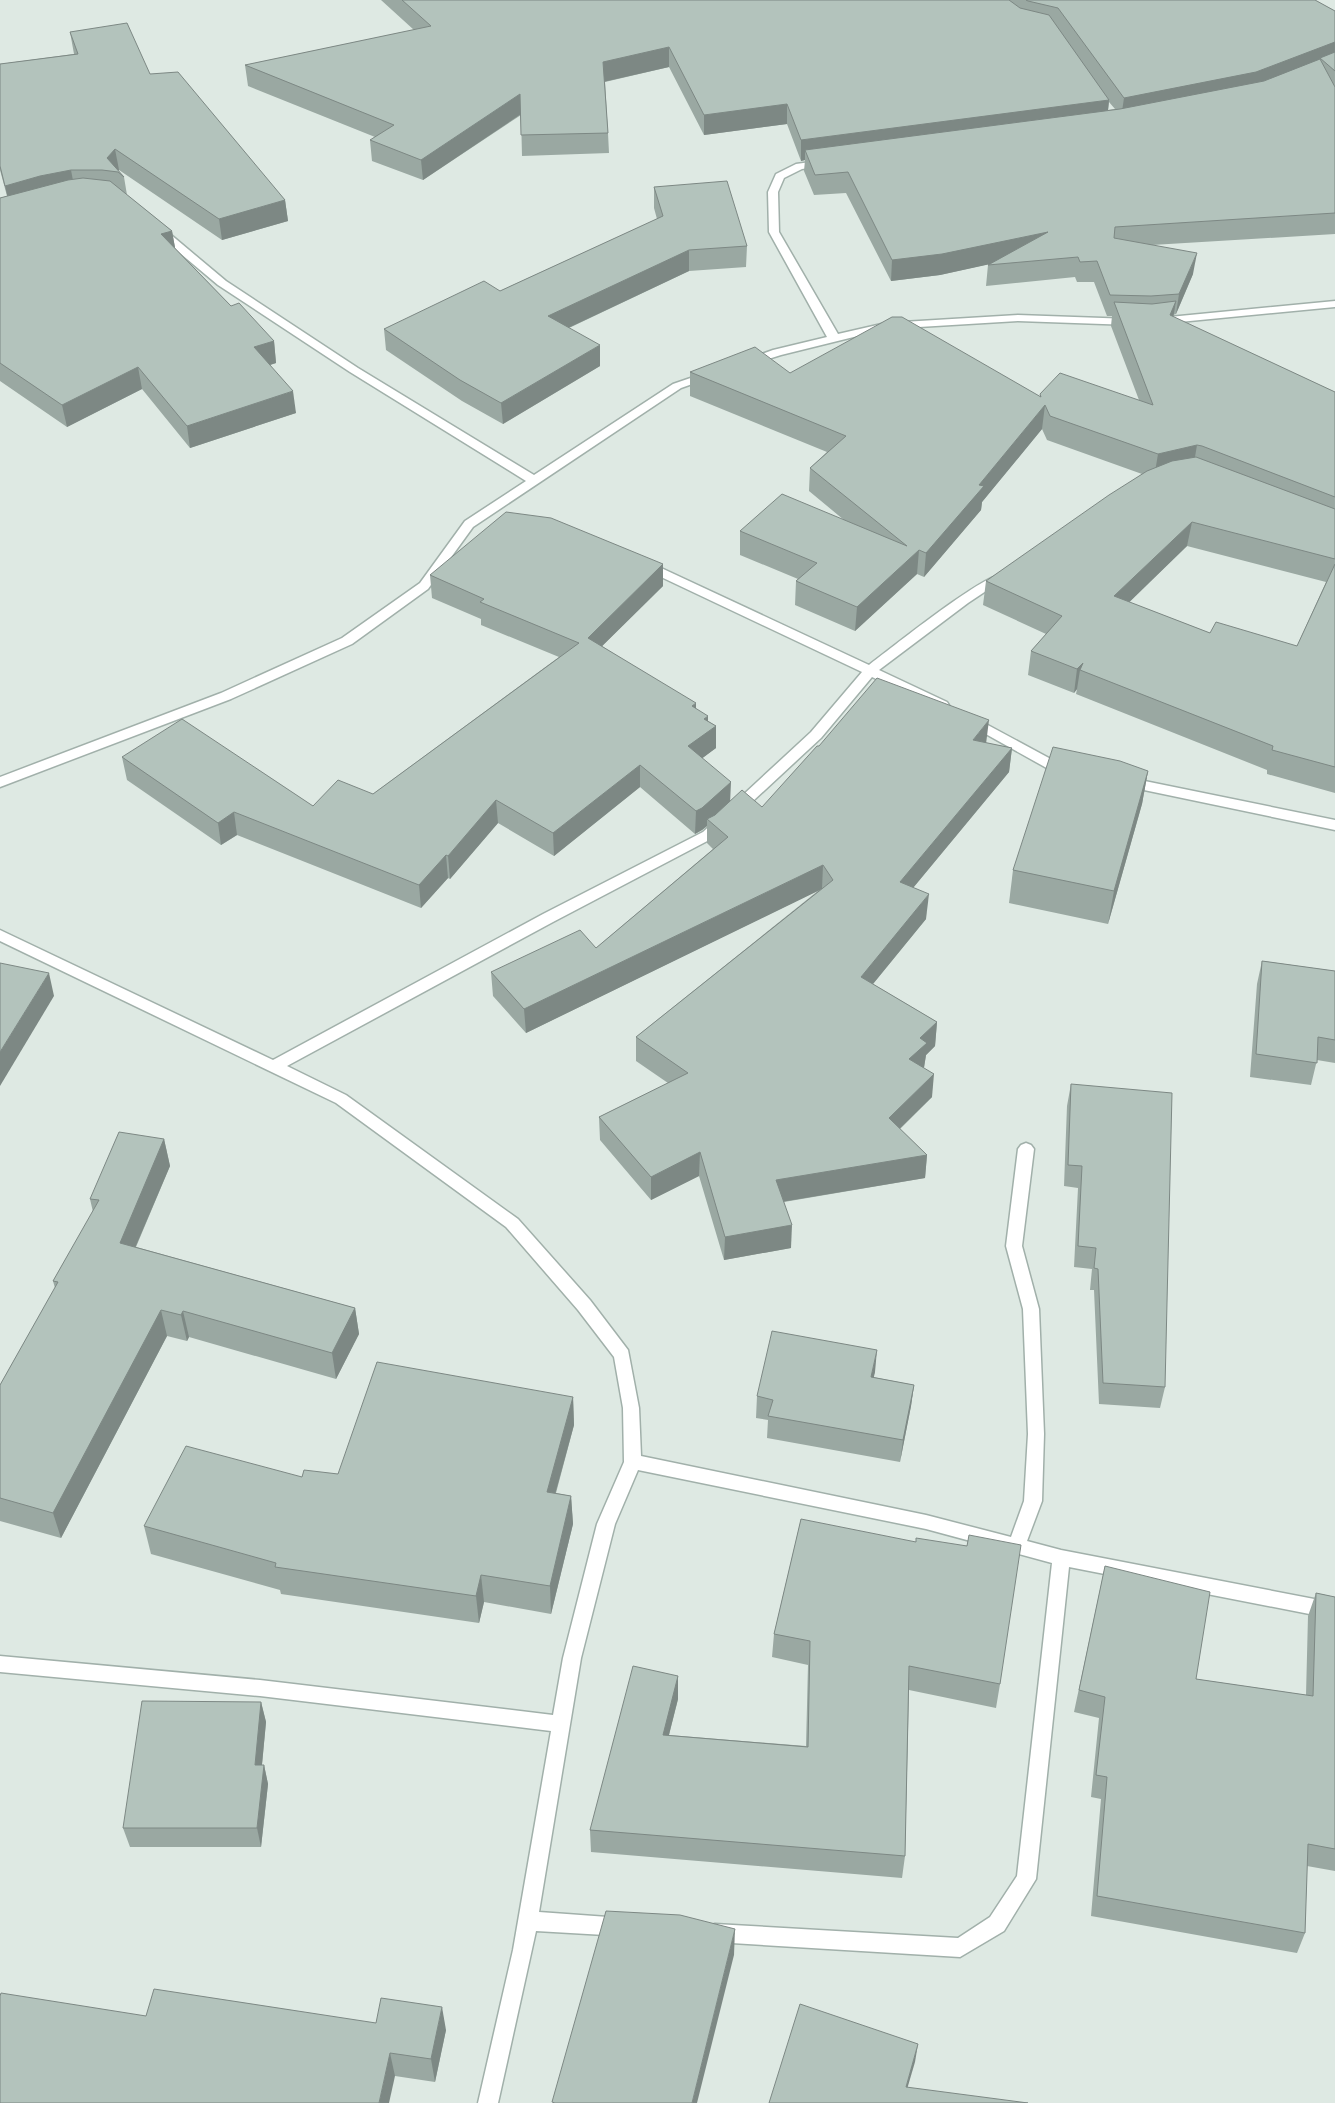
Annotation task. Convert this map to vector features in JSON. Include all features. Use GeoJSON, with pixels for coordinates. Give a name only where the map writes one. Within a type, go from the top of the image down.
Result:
{"type":"FeatureCollection","features":[{"type":"Feature","properties":{"kind":"street"},"geometry":{"type":"LineString","coordinates":[[834,338],[774,232],[773,192],[780,176],[800,166],[837,161]]}},
{"type":"Feature","properties":{"kind":"street"},"geometry":{"type":"LineString","coordinates":[[147,221],[222,283],[354,370],[534,481]]}},
{"type":"Feature","properties":{"kind":"street"},"geometry":{"type":"LineString","coordinates":[[741,364],[778,352],[886,326],[1018,318],[1143,322],[1335,304]]}},
{"type":"Feature","properties":{"kind":"street"},"geometry":{"type":"LineString","coordinates":[[0,782],[226,696],[347,641],[424,586],[469,524],[677,386],[723,371]]}},
{"type":"Feature","properties":{"kind":"street"},"geometry":{"type":"LineString","coordinates":[[469,524],[488,527]]}},
{"type":"Feature","properties":{"kind":"street"},"geometry":{"type":"LineString","coordinates":[[628,557],[871,670],[954,711],[1057,768],[1076,772]]}},
{"type":"Feature","properties":{"kind":"street"},"geometry":{"type":"LineString","coordinates":[[275,1066],[548,918],[708,835],[816,735],[871,670],[964,600],[1014,569]]}},
{"type":"Feature","properties":{"kind":"street"},"geometry":{"type":"LineString","coordinates":[[1115,780],[1335,825]]}},
{"type":"Feature","properties":{"kind":"street"},"geometry":{"type":"LineString","coordinates":[[0,935],[341,1099],[512,1223],[584,1305],[622,1355],[631,1408],[633,1462],[606,1524],[572,1658],[528,1921],[488,2103]]}},
{"type":"Feature","properties":{"kind":"street"},"geometry":{"type":"LineString","coordinates":[[1016,1546],[1033,1501],[1036,1434],[1031,1309],[1014,1246],[1026,1149]]}},
{"type":"Feature","properties":{"kind":"street"},"geometry":{"type":"LineString","coordinates":[[633,1462],[926,1522],[1061,1558],[1335,1611]]}},
{"type":"Feature","properties":{"kind":"street"},"geometry":{"type":"LineString","coordinates":[[695,1932],[960,1948],[997,1924],[1026,1879],[1061,1558]]}},
{"type":"Feature","properties":{"kind":"street"},"geometry":{"type":"LineString","coordinates":[[0,1664],[260,1688],[561,1724]]}},
{"type":"Feature","properties":{"kind":"street"},"geometry":{"type":"LineString","coordinates":[[528,1921],[636,1928]]}},
{"type":"Feature","properties":{"kind":"building"},"geometry":{"type":"Polygon","coordinates":[[[402,0],[1009,0],[1020,8],[1049,15],[1109,100],[801,140],[787,104],[704,115],[669,47],[603,62],[608,133],[521,135],[520,94],[421,160],[370,140],[394,125],[245,65],[431,26],[402,0]]]}},
{"type":"Feature","properties":{"kind":"building"},"geometry":{"type":"Polygon","coordinates":[[[1026,0],[1315,0],[1335,11],[1335,42],[1256,72],[1124,98],[1058,8],[1026,0]]]}},
{"type":"Feature","properties":{"kind":"building"},"geometry":{"type":"Polygon","coordinates":[[[127,23],[150,74],[178,72],[285,200],[219,219],[115,149],[107,158],[124,177],[118,172],[71,170],[5,186],[0,166],[0,64],[78,54],[70,32],[127,23]]]}},
{"type":"Feature","properties":{"kind":"building"},"geometry":{"type":"Polygon","coordinates":[[[1335,52],[1335,71],[1320,58],[1335,52]]]}},
{"type":"Feature","properties":{"kind":"building"},"geometry":{"type":"Polygon","coordinates":[[[1320,59],[1335,87],[1335,213],[1115,227],[1114,238],[1197,253],[1179,294],[1151,296],[1110,295],[1097,261],[1080,262],[1078,257],[988,265],[1048,232],[942,254],[892,260],[848,172],[815,175],[805,150],[1120,109],[1264,81],[1320,59]]]}},
{"type":"Feature","properties":{"kind":"building"},"geometry":{"type":"Polygon","coordinates":[[[83,178],[110,181],[172,231],[161,234],[231,306],[239,303],[274,341],[254,347],[293,391],[187,426],[138,367],[62,405],[0,363],[0,198],[68,180],[83,178]]]}},
{"type":"Feature","properties":{"kind":"building"},"geometry":{"type":"Polygon","coordinates":[[[727,181],[747,246],[689,250],[548,316],[600,345],[501,403],[460,380],[384,329],[484,281],[500,291],[663,216],[654,187],[727,181]]]}},
{"type":"Feature","properties":{"kind":"building"},"geometry":{"type":"Polygon","coordinates":[[[1176,301],[1170,315],[1335,392],[1335,497],[1202,446],[1197,445],[1158,454],[1050,416],[1045,405],[979,485],[984,486],[926,553],[919,550],[857,607],[796,581],[817,563],[740,531],[782,494],[907,546],[810,468],[846,436],[690,372],[755,347],[790,373],[892,317],[902,317],[1041,397],[1040,394],[1060,373],[1153,405],[1114,302],[1152,304],[1176,301]]]}},
{"type":"Feature","properties":{"kind":"building"},"geometry":{"type":"Polygon","coordinates":[[[1196,457],[1335,509],[1335,559],[1192,522],[1114,596],[1210,633],[1216,622],[1297,646],[1335,564],[1335,767],[1272,750],[1273,746],[1080,670],[1083,663],[1077,669],[1031,651],[1062,616],[986,581],[1109,495],[1147,471],[1172,461],[1196,457]]]}},
{"type":"Feature","properties":{"kind":"building"},"geometry":{"type":"Polygon","coordinates":[[[506,512],[551,518],[663,564],[588,638],[696,703],[692,706],[708,716],[704,719],[716,726],[688,746],[731,782],[702,808],[696,811],[640,765],[553,833],[496,800],[448,856],[446,855],[419,885],[234,812],[218,823],[122,757],[182,719],[313,806],[338,780],[373,794],[579,643],[480,602],[484,599],[430,575],[506,512]]]}},
{"type":"Feature","properties":{"kind":"building"},"geometry":{"type":"Polygon","coordinates":[[[877,678],[989,720],[973,740],[1012,748],[900,882],[929,894],[861,977],[937,1022],[920,1038],[927,1043],[909,1059],[934,1074],[889,1118],[927,1155],[776,1180],[792,1225],[725,1237],[700,1152],[651,1177],[599,1117],[688,1073],[636,1037],[833,880],[823,865],[524,1009],[491,972],[580,930],[596,948],[728,837],[707,819],[715,815],[742,790],[762,807],[819,746],[877,678]]]}},
{"type":"Feature","properties":{"kind":"building"},"geometry":{"type":"Polygon","coordinates":[[[1053,747],[1120,761],[1148,771],[1114,891],[1013,870],[1053,747]]]}},
{"type":"Feature","properties":{"kind":"building"},"geometry":{"type":"Polygon","coordinates":[[[1262,961],[1335,971],[1335,1040],[1318,1037],[1317,1063],[1256,1054],[1262,961]]]}},
{"type":"Feature","properties":{"kind":"building"},"geometry":{"type":"Polygon","coordinates":[[[0,963],[49,973],[0,1052],[0,963]]]}},
{"type":"Feature","properties":{"kind":"building"},"geometry":{"type":"Polygon","coordinates":[[[1071,1084],[1172,1093],[1165,1387],[1103,1383],[1098,1269],[1094,1268],[1096,1248],[1078,1246],[1082,1166],[1068,1165],[1071,1084]]]}},
{"type":"Feature","properties":{"kind":"building"},"geometry":{"type":"Polygon","coordinates":[[[119,1132],[164,1139],[120,1243],[355,1308],[332,1353],[183,1311],[181,1315],[161,1310],[53,1513],[0,1498],[0,1385],[58,1282],[53,1281],[99,1200],[90,1199],[119,1132]]]}},
{"type":"Feature","properties":{"kind":"building"},"geometry":{"type":"Polygon","coordinates":[[[772,1331],[877,1350],[871,1377],[914,1385],[903,1440],[768,1416],[773,1400],[757,1396],[772,1331]]]}},
{"type":"Feature","properties":{"kind":"building"},"geometry":{"type":"Polygon","coordinates":[[[377,1362],[573,1397],[547,1492],[571,1496],[550,1586],[481,1575],[476,1596],[275,1567],[276,1563],[144,1526],[186,1446],[302,1477],[304,1470],[338,1474],[377,1362]]]}},
{"type":"Feature","properties":{"kind":"building"},"geometry":{"type":"Polygon","coordinates":[[[801,1519],[916,1542],[916,1538],[967,1546],[969,1535],[1021,1545],[1000,1684],[909,1666],[905,1856],[590,1830],[633,1666],[678,1676],[663,1735],[808,1747],[810,1641],[774,1634],[801,1519]]]}},
{"type":"Feature","properties":{"kind":"building"},"geometry":{"type":"Polygon","coordinates":[[[1105,1566],[1210,1592],[1196,1679],[1313,1696],[1316,1593],[1335,1597],[1335,1849],[1308,1844],[1305,1933],[1097,1896],[1107,1777],[1096,1775],[1105,1697],[1079,1690],[1105,1566]]]}},
{"type":"Feature","properties":{"kind":"building"},"geometry":{"type":"Polygon","coordinates":[[[142,1701],[261,1702],[255,1765],[264,1765],[257,1828],[123,1828],[142,1701]]]}},
{"type":"Feature","properties":{"kind":"building"},"geometry":{"type":"Polygon","coordinates":[[[606,1911],[680,1915],[735,1929],[692,2103],[552,2102],[606,1911]]]}},
{"type":"Feature","properties":{"kind":"building"},"geometry":{"type":"Polygon","coordinates":[[[154,1989],[376,2023],[381,1998],[442,2007],[431,2059],[390,2053],[379,2103],[0,2103],[1,1993],[146,2016],[154,1989]]]}},
{"type":"Feature","properties":{"kind":"building"},"geometry":{"type":"Polygon","coordinates":[[[800,2004],[918,2044],[906,2087],[1028,2103],[769,2103],[800,2004]]]}}]}
